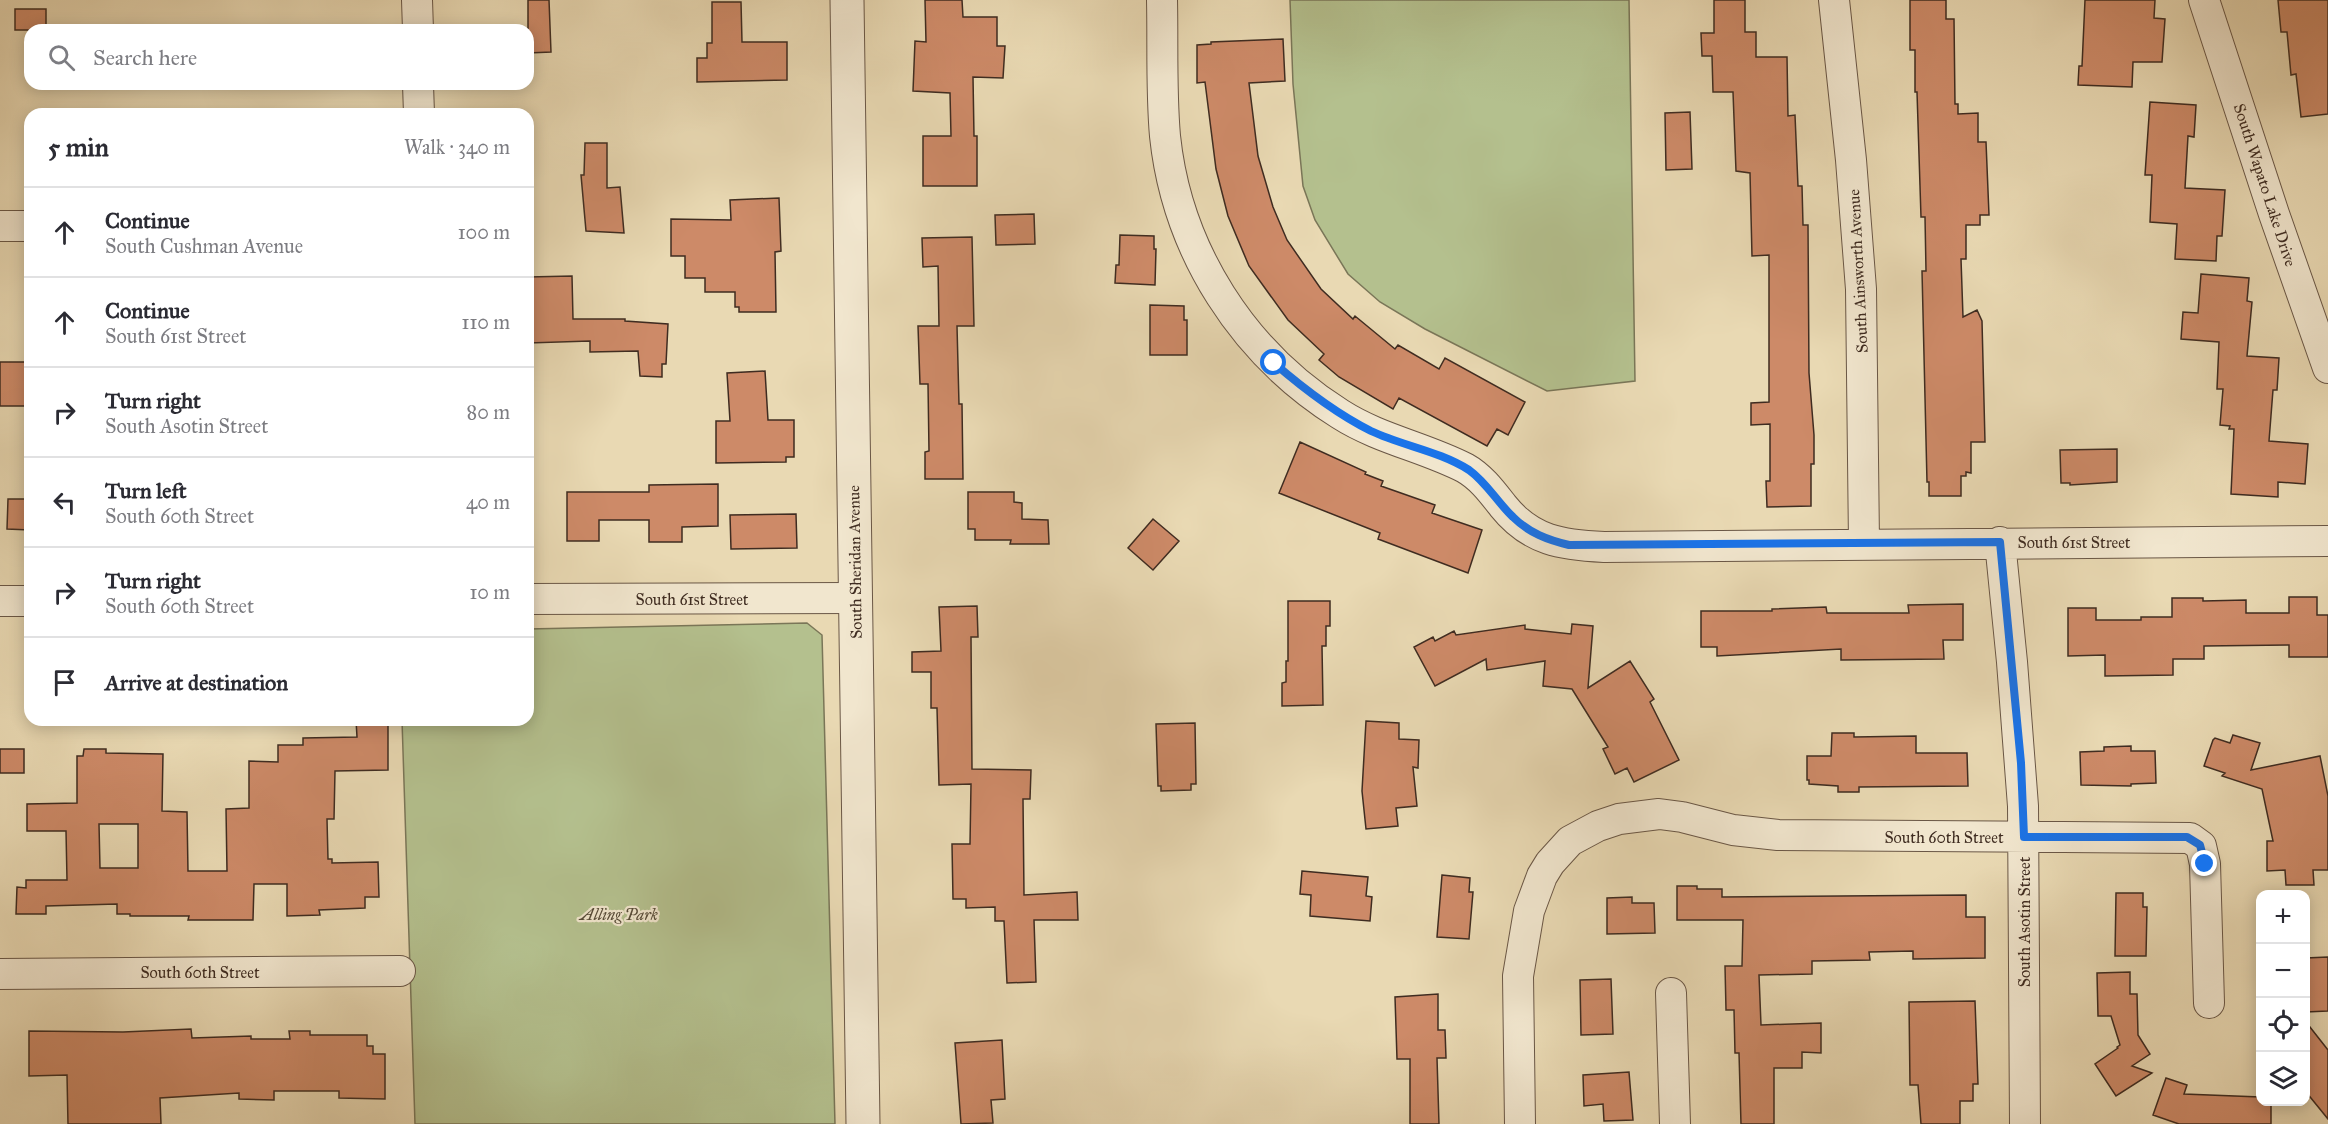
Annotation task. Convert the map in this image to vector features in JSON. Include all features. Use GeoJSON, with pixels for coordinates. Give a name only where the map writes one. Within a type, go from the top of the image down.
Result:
{"type":"FeatureCollection","features":[{"type":"Feature","properties":{"kind":"street"},"geometry":{"type":"LineString","coordinates":[[417,0],[418,24]]}},
{"type":"Feature","properties":{"kind":"street","name":"South Sheridan Avenue"},"geometry":{"type":"LineString","coordinates":[[847,0],[863,1124]]}},
{"type":"Feature","properties":{"kind":"street","name":"South 61st Street"},"geometry":{"type":"LineString","coordinates":[[1162,0],[1165,135],[1173,183],[1188,234],[1208,276],[1245,332],[1274,363],[1311,394],[1341,415],[1371,431],[1444,458],[1469,470],[1484,483],[1511,516],[1527,529],[1549,540],[1569,545],[1604,547],[1864,543],[2328,541]]}},
{"type":"Feature","properties":{"kind":"street","name":"South Ainsworth Avenue"},"geometry":{"type":"LineString","coordinates":[[1834,0],[1862,289],[1864,543]]}},
{"type":"Feature","properties":{"kind":"street","name":"South Wapato Lake Drive"},"geometry":{"type":"LineString","coordinates":[[2204,0],[2274,214],[2328,368]]}},
{"type":"Feature","properties":{"kind":"street"},"geometry":{"type":"LineString","coordinates":[[418,90],[419,108]]}},
{"type":"Feature","properties":{"kind":"street"},"geometry":{"type":"LineString","coordinates":[[0,226],[24,226]]}},
{"type":"Feature","properties":{"kind":"street","name":"South Asotin Street"},"geometry":{"type":"LineString","coordinates":[[2000,542],[2018,729],[2024,837],[2025,1124]]}},
{"type":"Feature","properties":{"kind":"street","name":"South 61st Street"},"geometry":{"type":"LineString","coordinates":[[534,600],[856,598]]}},
{"type":"Feature","properties":{"kind":"street"},"geometry":{"type":"LineString","coordinates":[[0,601],[24,601]]}},
{"type":"Feature","properties":{"kind":"street","name":"South 60th Street"},"geometry":{"type":"LineString","coordinates":[[1520,1124],[1517,994],[1522,944],[1533,899],[1542,876],[1570,841],[1609,821],[1659,814],[1682,817],[1733,830],[1778,835],[2181,836],[2190,838],[2198,843],[2203,854],[2209,1003]]}},
{"type":"Feature","properties":{"kind":"street","name":"South 60th Street"},"geometry":{"type":"LineString","coordinates":[[0,974],[400,971]]}},
{"type":"Feature","properties":{"kind":"street"},"geometry":{"type":"LineString","coordinates":[[1671,993],[1675,1124]]}},
{"type":"Feature","properties":{"kind":"green space"},"geometry":{"type":"Polygon","coordinates":[[[1290,0],[1629,0],[1635,381],[1547,391],[1425,329],[1380,302],[1348,274],[1315,220],[1303,186],[1293,84],[1290,0]]]}},
{"type":"Feature","properties":{"kind":"green space","name":"Alling Park"},"geometry":{"type":"Polygon","coordinates":[[[807,623],[822,635],[835,1124],[415,1124],[402,726],[534,726],[534,629],[807,623]]]}},
{"type":"Feature","properties":{"kind":"building"},"geometry":{"type":"Polygon","coordinates":[[[528,0],[549,0],[551,52],[534,53],[534,24],[528,24],[528,0]]]}},
{"type":"Feature","properties":{"kind":"building"},"geometry":{"type":"Polygon","coordinates":[[[925,0],[962,0],[963,17],[997,17],[997,46],[1005,46],[1003,78],[973,77],[974,136],[977,136],[977,186],[923,186],[923,136],[951,136],[950,93],[913,91],[915,41],[926,42],[925,0]]]}},
{"type":"Feature","properties":{"kind":"building"},"geometry":{"type":"Polygon","coordinates":[[[1714,0],[1745,0],[1745,32],[1756,32],[1756,57],[1787,57],[1788,116],[1795,115],[1798,186],[1802,186],[1803,225],[1808,225],[1809,373],[1814,435],[1811,506],[1767,507],[1766,481],[1770,481],[1770,424],[1751,425],[1751,403],[1769,402],[1769,255],[1752,256],[1750,173],[1736,171],[1733,92],[1713,92],[1712,56],[1702,56],[1701,33],[1714,33],[1714,0]]]}},
{"type":"Feature","properties":{"kind":"building"},"geometry":{"type":"Polygon","coordinates":[[[1910,0],[1946,0],[1946,19],[1954,19],[1955,104],[1958,104],[1958,114],[1978,113],[1978,142],[1986,142],[1989,215],[1980,215],[1980,225],[1966,225],[1966,259],[1961,259],[1963,317],[1977,310],[1982,321],[1985,442],[1971,442],[1971,473],[1966,472],[1966,476],[1961,476],[1961,496],[1929,496],[1929,482],[1927,482],[1922,271],[1926,271],[1925,217],[1921,217],[1915,50],[1910,50],[1910,0]]]}},
{"type":"Feature","properties":{"kind":"building"},"geometry":{"type":"Polygon","coordinates":[[[2085,0],[2155,0],[2154,18],[2165,19],[2162,62],[2133,62],[2132,87],[2078,85],[2079,66],[2082,66],[2085,0]]]}},
{"type":"Feature","properties":{"kind":"building"},"geometry":{"type":"Polygon","coordinates":[[[2278,0],[2328,0],[2328,114],[2301,117],[2296,74],[2291,75],[2287,32],[2281,32],[2278,0]]]}},
{"type":"Feature","properties":{"kind":"building"},"geometry":{"type":"Polygon","coordinates":[[[712,2],[741,2],[742,42],[787,42],[787,80],[697,82],[697,58],[707,58],[707,43],[712,43],[712,2]]]}},
{"type":"Feature","properties":{"kind":"building"},"geometry":{"type":"Polygon","coordinates":[[[15,9],[46,9],[46,24],[24,24],[24,30],[15,30],[15,9]]]}},
{"type":"Feature","properties":{"kind":"building"},"geometry":{"type":"Polygon","coordinates":[[[1283,39],[1285,81],[1249,83],[1258,156],[1273,207],[1287,240],[1321,289],[1353,319],[1355,316],[1395,349],[1398,345],[1439,369],[1445,358],[1525,402],[1508,435],[1497,429],[1487,446],[1399,398],[1393,409],[1339,377],[1319,360],[1324,354],[1288,320],[1249,266],[1228,216],[1216,169],[1205,82],[1197,83],[1197,45],[1211,44],[1211,42],[1283,39]]]}},
{"type":"Feature","properties":{"kind":"building"},"geometry":{"type":"Polygon","coordinates":[[[2150,102],[2196,105],[2194,137],[2188,136],[2185,188],[2225,190],[2222,236],[2217,236],[2216,261],[2175,259],[2177,224],[2150,222],[2152,175],[2145,175],[2150,102]]]}},
{"type":"Feature","properties":{"kind":"building"},"geometry":{"type":"Polygon","coordinates":[[[1690,112],[1692,169],[1666,170],[1665,113],[1690,112]]]}},
{"type":"Feature","properties":{"kind":"building"},"geometry":{"type":"Polygon","coordinates":[[[585,143],[607,143],[607,188],[620,187],[624,233],[586,231],[581,175],[584,175],[585,143]]]}},
{"type":"Feature","properties":{"kind":"building"},"geometry":{"type":"Polygon","coordinates":[[[779,198],[781,251],[775,252],[776,312],[739,312],[739,307],[735,307],[735,292],[705,292],[705,278],[685,278],[685,256],[671,256],[671,219],[731,220],[730,200],[779,198]]]}},
{"type":"Feature","properties":{"kind":"building"},"geometry":{"type":"Polygon","coordinates":[[[1034,214],[1035,244],[996,245],[995,215],[1034,214]]]}},
{"type":"Feature","properties":{"kind":"building"},"geometry":{"type":"Polygon","coordinates":[[[1120,235],[1154,236],[1155,285],[1115,283],[1116,265],[1119,265],[1120,235]]]}},
{"type":"Feature","properties":{"kind":"building"},"geometry":{"type":"Polygon","coordinates":[[[972,237],[974,326],[957,326],[959,404],[962,404],[963,479],[925,479],[925,452],[929,451],[928,384],[920,384],[918,326],[939,326],[938,266],[923,267],[922,238],[972,237]]]}},
{"type":"Feature","properties":{"kind":"building"},"geometry":{"type":"Polygon","coordinates":[[[2201,274],[2249,278],[2247,301],[2252,302],[2247,356],[2279,358],[2277,390],[2273,390],[2269,441],[2308,444],[2305,484],[2278,482],[2278,497],[2231,494],[2234,429],[2220,425],[2223,389],[2217,389],[2219,342],[2181,339],[2183,312],[2198,313],[2201,274]]]}},
{"type":"Feature","properties":{"kind":"building"},"geometry":{"type":"Polygon","coordinates":[[[572,276],[573,319],[625,319],[625,321],[668,324],[666,364],[662,364],[662,377],[640,376],[638,351],[590,352],[590,341],[534,343],[534,277],[572,276]]]}},
{"type":"Feature","properties":{"kind":"building"},"geometry":{"type":"Polygon","coordinates":[[[1150,305],[1184,306],[1184,320],[1187,320],[1187,355],[1150,355],[1150,305]]]}},
{"type":"Feature","properties":{"kind":"building"},"geometry":{"type":"Polygon","coordinates":[[[0,362],[24,362],[24,406],[0,406],[0,362]]]}},
{"type":"Feature","properties":{"kind":"building"},"geometry":{"type":"Polygon","coordinates":[[[765,371],[768,420],[794,420],[794,457],[786,457],[786,462],[716,463],[716,421],[730,421],[727,373],[765,371]]]}},
{"type":"Feature","properties":{"kind":"building"},"geometry":{"type":"Polygon","coordinates":[[[1300,442],[1383,481],[1381,486],[1435,505],[1432,513],[1482,530],[1468,573],[1378,539],[1380,533],[1279,493],[1300,442]]]}},
{"type":"Feature","properties":{"kind":"building"},"geometry":{"type":"Polygon","coordinates":[[[2117,449],[2117,482],[2070,485],[2070,483],[2061,483],[2060,450],[2117,449]]]}},
{"type":"Feature","properties":{"kind":"building"},"geometry":{"type":"Polygon","coordinates":[[[718,484],[718,526],[682,527],[682,542],[649,542],[649,520],[599,520],[599,541],[567,541],[567,492],[649,492],[649,485],[718,484]]]}},
{"type":"Feature","properties":{"kind":"building"},"geometry":{"type":"Polygon","coordinates":[[[968,492],[1014,492],[1014,502],[1022,503],[1022,519],[1048,520],[1049,544],[1010,544],[1011,540],[975,540],[975,529],[968,529],[968,492]]]}},
{"type":"Feature","properties":{"kind":"building"},"geometry":{"type":"Polygon","coordinates":[[[8,499],[24,499],[24,530],[7,529],[8,499]]]}},
{"type":"Feature","properties":{"kind":"building"},"geometry":{"type":"Polygon","coordinates":[[[796,514],[797,548],[731,549],[730,515],[796,514]]]}},
{"type":"Feature","properties":{"kind":"building"},"geometry":{"type":"Polygon","coordinates":[[[1153,519],[1179,541],[1153,570],[1128,548],[1153,519]]]}},
{"type":"Feature","properties":{"kind":"building"},"geometry":{"type":"Polygon","coordinates":[[[2289,597],[2317,597],[2317,615],[2328,615],[2328,657],[2289,657],[2289,645],[2204,646],[2204,659],[2173,659],[2173,675],[2105,676],[2105,655],[2068,656],[2068,608],[2096,608],[2096,620],[2141,620],[2141,617],[2172,617],[2172,598],[2203,598],[2203,601],[2246,600],[2246,613],[2289,613],[2289,597]]]}},
{"type":"Feature","properties":{"kind":"building"},"geometry":{"type":"Polygon","coordinates":[[[1288,601],[1330,601],[1330,626],[1326,626],[1326,646],[1322,646],[1323,705],[1282,706],[1282,683],[1286,682],[1286,661],[1288,661],[1288,601]]]}},
{"type":"Feature","properties":{"kind":"building"},"geometry":{"type":"Polygon","coordinates":[[[1963,604],[1963,640],[1943,640],[1944,659],[1841,660],[1841,649],[1717,656],[1717,647],[1701,647],[1701,611],[1772,611],[1772,609],[1826,607],[1827,613],[1909,613],[1908,605],[1963,604]]]}},
{"type":"Feature","properties":{"kind":"building"},"geometry":{"type":"Polygon","coordinates":[[[977,606],[978,637],[971,637],[972,769],[1031,770],[1030,799],[1023,799],[1024,895],[1077,892],[1078,920],[1034,920],[1036,982],[1007,983],[1004,921],[995,921],[995,907],[966,908],[966,899],[953,899],[952,844],[970,844],[971,784],[939,785],[937,708],[931,708],[931,672],[912,672],[912,652],[941,651],[939,607],[977,606]]]}},
{"type":"Feature","properties":{"kind":"building"},"geometry":{"type":"Polygon","coordinates":[[[1572,624],[1593,626],[1588,688],[1630,661],[1654,699],[1650,702],[1679,760],[1634,782],[1627,768],[1615,774],[1603,749],[1608,747],[1572,689],[1543,686],[1545,661],[1487,670],[1486,659],[1435,686],[1414,647],[1433,637],[1435,641],[1454,631],[1456,635],[1525,625],[1525,629],[1571,634],[1572,624]]]}},
{"type":"Feature","properties":{"kind":"building"},"geometry":{"type":"Polygon","coordinates":[[[1366,721],[1399,723],[1399,739],[1419,740],[1418,768],[1413,767],[1417,806],[1396,808],[1398,826],[1366,829],[1362,791],[1366,721]]]}},
{"type":"Feature","properties":{"kind":"building"},"geometry":{"type":"Polygon","coordinates":[[[1195,723],[1196,784],[1191,784],[1191,790],[1161,791],[1161,786],[1158,786],[1156,724],[1195,723]]]}},
{"type":"Feature","properties":{"kind":"building"},"geometry":{"type":"Polygon","coordinates":[[[356,726],[388,726],[388,770],[335,771],[334,819],[327,819],[328,859],[332,859],[332,863],[378,862],[379,897],[365,897],[365,908],[319,910],[320,915],[287,916],[287,884],[254,884],[253,920],[188,920],[189,916],[130,916],[130,914],[117,914],[117,904],[46,906],[46,914],[16,914],[17,887],[26,888],[26,880],[67,880],[66,831],[27,831],[27,804],[77,803],[77,756],[83,756],[84,749],[106,749],[106,753],[163,754],[162,811],[187,812],[188,871],[227,871],[226,809],[249,808],[249,761],[278,762],[278,745],[303,745],[303,738],[357,737],[356,726]],[[99,824],[100,868],[138,868],[138,824],[99,824]]]}},
{"type":"Feature","properties":{"kind":"building"},"geometry":{"type":"Polygon","coordinates":[[[1832,733],[1854,733],[1854,737],[1916,736],[1916,753],[1967,753],[1968,786],[1859,787],[1859,792],[1838,792],[1838,786],[1809,784],[1807,756],[1831,756],[1832,733]]]}},
{"type":"Feature","properties":{"kind":"building"},"geometry":{"type":"Polygon","coordinates":[[[2233,735],[2260,743],[2251,770],[2320,756],[2328,796],[2328,870],[2313,870],[2314,885],[2286,885],[2285,870],[2267,871],[2267,841],[2273,841],[2262,789],[2222,776],[2225,773],[2204,766],[2213,740],[2215,738],[2230,743],[2233,735]]]}},
{"type":"Feature","properties":{"kind":"building"},"geometry":{"type":"Polygon","coordinates":[[[2131,746],[2131,751],[2155,751],[2156,783],[2131,784],[2131,786],[2081,785],[2080,752],[2104,751],[2104,747],[2131,746]]]}},
{"type":"Feature","properties":{"kind":"building"},"geometry":{"type":"Polygon","coordinates":[[[0,749],[24,749],[24,773],[0,773],[0,749]]]}},
{"type":"Feature","properties":{"kind":"building"},"geometry":{"type":"Polygon","coordinates":[[[1302,871],[1368,877],[1366,896],[1372,897],[1370,921],[1310,916],[1311,895],[1300,894],[1302,871]]]}},
{"type":"Feature","properties":{"kind":"building"},"geometry":{"type":"Polygon","coordinates":[[[1442,875],[1470,878],[1469,892],[1473,892],[1469,939],[1437,937],[1442,875]]]}},
{"type":"Feature","properties":{"kind":"building"},"geometry":{"type":"Polygon","coordinates":[[[1677,886],[1722,889],[1722,897],[1966,895],[1966,917],[1985,917],[1985,958],[1913,959],[1913,951],[1869,952],[1870,960],[1812,961],[1812,974],[1759,975],[1761,1025],[1821,1023],[1821,1053],[1802,1052],[1802,1068],[1774,1068],[1774,1124],[1741,1124],[1739,1053],[1735,1053],[1734,1010],[1726,1010],[1725,966],[1742,966],[1743,920],[1677,920],[1677,886]]]}},
{"type":"Feature","properties":{"kind":"building"},"geometry":{"type":"Polygon","coordinates":[[[2116,893],[2143,893],[2143,907],[2147,907],[2146,956],[2115,956],[2116,893]]]}},
{"type":"Feature","properties":{"kind":"building"},"geometry":{"type":"Polygon","coordinates":[[[1632,897],[1632,903],[1654,903],[1655,933],[1607,934],[1607,898],[1632,897]]]}},
{"type":"Feature","properties":{"kind":"building"},"geometry":{"type":"Polygon","coordinates":[[[2328,957],[2328,1011],[2310,1012],[2310,958],[2328,957]]]}},
{"type":"Feature","properties":{"kind":"building"},"geometry":{"type":"Polygon","coordinates":[[[2130,972],[2130,994],[2137,994],[2138,1035],[2150,1054],[2132,1066],[2152,1073],[2116,1096],[2095,1064],[2120,1045],[2111,1016],[2098,1016],[2097,973],[2130,972]]]}},
{"type":"Feature","properties":{"kind":"building"},"geometry":{"type":"Polygon","coordinates":[[[1611,979],[1613,1034],[1581,1035],[1580,980],[1611,979]]]}},
{"type":"Feature","properties":{"kind":"building"},"geometry":{"type":"Polygon","coordinates":[[[1438,994],[1438,1030],[1445,1030],[1446,1058],[1437,1058],[1439,1124],[1410,1124],[1410,1059],[1397,1059],[1395,997],[1438,994]]]}},
{"type":"Feature","properties":{"kind":"building"},"geometry":{"type":"Polygon","coordinates":[[[1975,1001],[1978,1084],[1973,1084],[1973,1101],[1960,1101],[1960,1124],[1921,1124],[1918,1085],[1910,1085],[1909,1002],[1975,1001]]]}},
{"type":"Feature","properties":{"kind":"building"},"geometry":{"type":"Polygon","coordinates":[[[2310,1027],[2328,1050],[2328,1119],[2310,1097],[2310,1027]]]}},
{"type":"Feature","properties":{"kind":"building"},"geometry":{"type":"Polygon","coordinates":[[[191,1029],[192,1038],[251,1036],[251,1039],[290,1039],[289,1031],[310,1031],[310,1035],[367,1035],[367,1046],[373,1046],[373,1054],[385,1054],[385,1099],[339,1098],[339,1091],[274,1091],[274,1100],[239,1099],[239,1093],[160,1098],[161,1124],[68,1124],[67,1075],[29,1076],[29,1031],[123,1032],[191,1029]]]}},
{"type":"Feature","properties":{"kind":"building"},"geometry":{"type":"Polygon","coordinates":[[[1002,1040],[1005,1099],[991,1100],[993,1123],[961,1124],[955,1043],[1002,1040]]]}},
{"type":"Feature","properties":{"kind":"building"},"geometry":{"type":"Polygon","coordinates":[[[1629,1072],[1633,1120],[1604,1121],[1603,1104],[1584,1106],[1583,1075],[1629,1072]]]}},
{"type":"Feature","properties":{"kind":"building"},"geometry":{"type":"Polygon","coordinates":[[[2166,1078],[2187,1085],[2184,1094],[2256,1097],[2256,1106],[2271,1106],[2271,1124],[2179,1124],[2153,1115],[2166,1078]]]}},
{"type":"Feature","properties":{"kind":"route"},"geometry":{"type":"LineString","coordinates":[[1274,363],[1311,394],[1341,415],[1371,431],[1444,458],[1469,470],[1484,483],[1511,516],[1527,529],[1549,540],[1569,545],[1604,547],[2000,542],[2021,763],[2024,837],[2181,836],[2194,840],[2200,845],[2205,864]]}}]}
